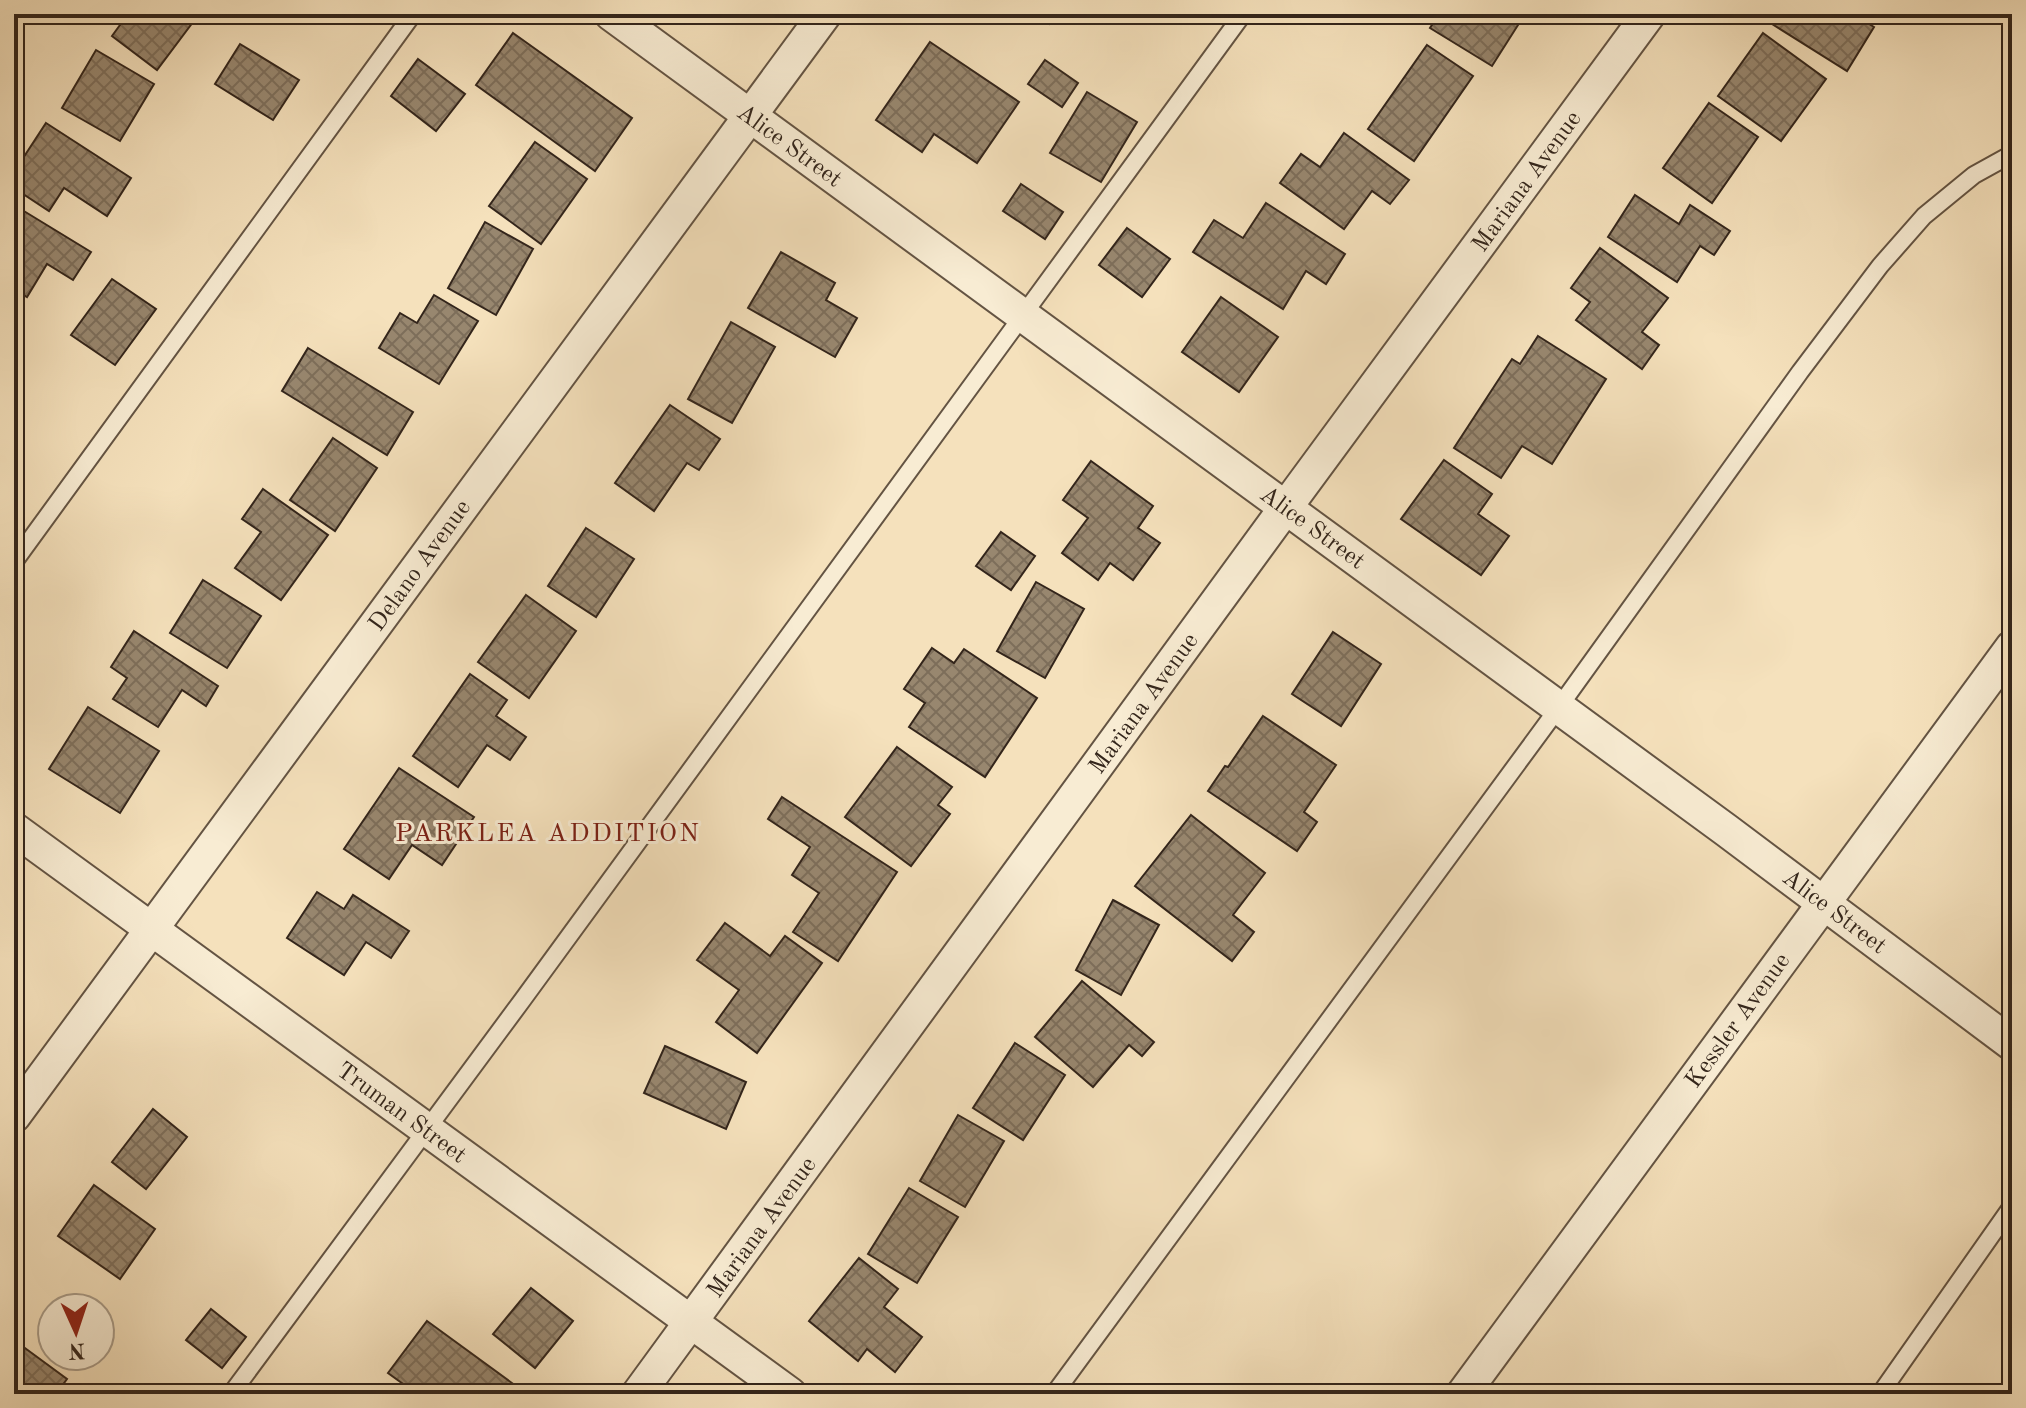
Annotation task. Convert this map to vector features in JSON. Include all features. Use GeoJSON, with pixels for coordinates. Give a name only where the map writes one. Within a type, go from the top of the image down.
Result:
{"type":"FeatureCollection","features":[{"type":"Feature","properties":{"kind":"street","name":"Alice Street"},"geometry":{"type":"LineString","coordinates":[[611,14],[1559,707],[2012,1044]]}},
{"type":"Feature","properties":{"kind":"street","name":"Delano Avenue"},"geometry":{"type":"LineString","coordinates":[[14,1116],[825,14]]}},
{"type":"Feature","properties":{"kind":"street","name":"Mariana Avenue"},"geometry":{"type":"LineString","coordinates":[[638,1394],[1649,14]]}},
{"type":"Feature","properties":{"kind":"street","name":"Kessler Avenue"},"geometry":{"type":"LineString","coordinates":[[1463,1394],[2012,647]]}},
{"type":"Feature","properties":{"kind":"street","name":"Truman Street"},"geometry":{"type":"LineString","coordinates":[[14,829],[790,1394]]}},
{"type":"Feature","properties":{"kind":"lane"},"geometry":{"type":"LineString","coordinates":[[14,562],[413,14]]}},
{"type":"Feature","properties":{"kind":"lane"},"geometry":{"type":"LineString","coordinates":[[231,1394],[1243,14]]}},
{"type":"Feature","properties":{"kind":"lane"},"geometry":{"type":"LineString","coordinates":[[1054,1394],[1880,266],[1924,216],[1974,175],[2012,154]]}},
{"type":"Feature","properties":{"kind":"lane"},"geometry":{"type":"LineString","coordinates":[[1880,1394],[2012,1206]]}},
{"type":"Feature","properties":{"kind":"building"},"geometry":{"type":"Polygon","coordinates":[[[128,14],[199,14],[157,70],[112,36],[128,14]]]}},
{"type":"Feature","properties":{"kind":"building"},"geometry":{"type":"Polygon","coordinates":[[[1032,14],[1055,14],[1049,24],[1032,14]]]}},
{"type":"Feature","properties":{"kind":"building"},"geometry":{"type":"Polygon","coordinates":[[[1439,14],[1525,14],[1492,66],[1430,28],[1439,14]]]}},
{"type":"Feature","properties":{"kind":"building"},"geometry":{"type":"Polygon","coordinates":[[[1778,14],[1853,14],[1874,27],[1847,71],[1772,24],[1778,14]]]}},
{"type":"Feature","properties":{"kind":"building"},"geometry":{"type":"Polygon","coordinates":[[[513,33],[632,118],[595,171],[476,85],[513,33]]]}},
{"type":"Feature","properties":{"kind":"building"},"geometry":{"type":"Polygon","coordinates":[[[1763,33],[1826,79],[1781,141],[1718,96],[1763,33]]]}},
{"type":"Feature","properties":{"kind":"building"},"geometry":{"type":"Polygon","coordinates":[[[930,42],[1019,102],[977,163],[934,134],[922,152],[876,120],[930,42]]]}},
{"type":"Feature","properties":{"kind":"building"},"geometry":{"type":"Polygon","coordinates":[[[240,44],[299,80],[273,120],[215,84],[240,44]]]}},
{"type":"Feature","properties":{"kind":"building"},"geometry":{"type":"Polygon","coordinates":[[[1427,45],[1473,76],[1414,161],[1368,129],[1427,45]]]}},
{"type":"Feature","properties":{"kind":"building"},"geometry":{"type":"Polygon","coordinates":[[[96,50],[154,84],[120,141],[62,108],[96,50]]]}},
{"type":"Feature","properties":{"kind":"building"},"geometry":{"type":"Polygon","coordinates":[[[418,59],[465,94],[436,131],[391,96],[418,59]]]}},
{"type":"Feature","properties":{"kind":"building"},"geometry":{"type":"Polygon","coordinates":[[[1045,60],[1078,83],[1062,107],[1028,84],[1045,60]]]}},
{"type":"Feature","properties":{"kind":"building"},"geometry":{"type":"Polygon","coordinates":[[[1087,92],[1137,122],[1101,182],[1050,153],[1087,92]]]}},
{"type":"Feature","properties":{"kind":"building"},"geometry":{"type":"Polygon","coordinates":[[[1709,103],[1758,137],[1712,203],[1663,168],[1709,103]]]}},
{"type":"Feature","properties":{"kind":"building"},"geometry":{"type":"Polygon","coordinates":[[[46,123],[131,178],[107,216],[64,188],[49,211],[14,188],[14,172],[46,123]]]}},
{"type":"Feature","properties":{"kind":"building"},"geometry":{"type":"Polygon","coordinates":[[[1344,133],[1409,180],[1390,204],[1372,191],[1344,229],[1280,183],[1301,154],[1320,167],[1344,133]]]}},
{"type":"Feature","properties":{"kind":"building"},"geometry":{"type":"Polygon","coordinates":[[[535,142],[587,179],[541,244],[489,206],[535,142]]]}},
{"type":"Feature","properties":{"kind":"building"},"geometry":{"type":"Polygon","coordinates":[[[1021,184],[1063,212],[1045,239],[1003,211],[1021,184]]]}},
{"type":"Feature","properties":{"kind":"building"},"geometry":{"type":"Polygon","coordinates":[[[1635,195],[1679,224],[1690,205],[1730,231],[1714,255],[1700,246],[1677,282],[1608,237],[1635,195]]]}},
{"type":"Feature","properties":{"kind":"building"},"geometry":{"type":"Polygon","coordinates":[[[1266,203],[1345,254],[1326,284],[1306,271],[1283,309],[1193,252],[1214,220],[1243,238],[1266,203]]]}},
{"type":"Feature","properties":{"kind":"building"},"geometry":{"type":"Polygon","coordinates":[[[14,205],[91,252],[73,280],[47,264],[27,297],[14,289],[14,205]]]}},
{"type":"Feature","properties":{"kind":"building"},"geometry":{"type":"Polygon","coordinates":[[[485,222],[533,249],[496,315],[448,288],[485,222]]]}},
{"type":"Feature","properties":{"kind":"building"},"geometry":{"type":"Polygon","coordinates":[[[1127,228],[1170,259],[1142,297],[1099,265],[1127,228]]]}},
{"type":"Feature","properties":{"kind":"building"},"geometry":{"type":"Polygon","coordinates":[[[1600,248],[1668,298],[1642,332],[1659,345],[1642,369],[1576,320],[1590,302],[1571,288],[1600,248]]]}},
{"type":"Feature","properties":{"kind":"building"},"geometry":{"type":"Polygon","coordinates":[[[781,252],[835,283],[826,300],[857,318],[835,357],[748,308],[781,252]]]}},
{"type":"Feature","properties":{"kind":"building"},"geometry":{"type":"Polygon","coordinates":[[[112,279],[156,309],[115,365],[71,335],[112,279]]]}},
{"type":"Feature","properties":{"kind":"building"},"geometry":{"type":"Polygon","coordinates":[[[434,295],[478,321],[439,384],[379,348],[400,313],[417,323],[434,295]]]}},
{"type":"Feature","properties":{"kind":"building"},"geometry":{"type":"Polygon","coordinates":[[[1221,297],[1278,337],[1239,392],[1182,352],[1221,297]]]}},
{"type":"Feature","properties":{"kind":"building"},"geometry":{"type":"Polygon","coordinates":[[[731,322],[775,347],[732,423],[688,399],[731,322]]]}},
{"type":"Feature","properties":{"kind":"building"},"geometry":{"type":"Polygon","coordinates":[[[1538,336],[1606,379],[1552,464],[1522,446],[1501,478],[1454,448],[1512,359],[1520,364],[1538,336]]]}},
{"type":"Feature","properties":{"kind":"building"},"geometry":{"type":"Polygon","coordinates":[[[308,348],[413,412],[387,455],[282,391],[308,348]]]}},
{"type":"Feature","properties":{"kind":"building"},"geometry":{"type":"Polygon","coordinates":[[[670,405],[720,439],[699,470],[687,463],[654,511],[615,483],[670,405]]]}},
{"type":"Feature","properties":{"kind":"building"},"geometry":{"type":"Polygon","coordinates":[[[333,438],[377,468],[335,531],[290,500],[333,438]]]}},
{"type":"Feature","properties":{"kind":"building"},"geometry":{"type":"Polygon","coordinates":[[[1444,460],[1492,494],[1478,514],[1509,536],[1481,575],[1401,519],[1444,460]]]}},
{"type":"Feature","properties":{"kind":"building"},"geometry":{"type":"Polygon","coordinates":[[[1091,461],[1153,506],[1138,528],[1160,543],[1133,580],[1110,563],[1098,580],[1062,553],[1088,518],[1063,500],[1091,461]]]}},
{"type":"Feature","properties":{"kind":"building"},"geometry":{"type":"Polygon","coordinates":[[[263,489],[328,535],[281,600],[235,568],[261,532],[242,519],[263,489]]]}},
{"type":"Feature","properties":{"kind":"building"},"geometry":{"type":"Polygon","coordinates":[[[586,528],[634,559],[596,617],[548,586],[586,528]]]}},
{"type":"Feature","properties":{"kind":"building"},"geometry":{"type":"Polygon","coordinates":[[[1001,532],[1035,556],[1011,590],[976,566],[1001,532]]]}},
{"type":"Feature","properties":{"kind":"building"},"geometry":{"type":"Polygon","coordinates":[[[203,580],[261,616],[227,668],[170,633],[203,580]]]}},
{"type":"Feature","properties":{"kind":"building"},"geometry":{"type":"Polygon","coordinates":[[[1036,582],[1084,609],[1045,678],[997,651],[1036,582]]]}},
{"type":"Feature","properties":{"kind":"building"},"geometry":{"type":"Polygon","coordinates":[[[526,595],[576,631],[529,698],[478,662],[526,595]]]}},
{"type":"Feature","properties":{"kind":"building"},"geometry":{"type":"Polygon","coordinates":[[[134,631],[218,686],[206,706],[182,690],[158,727],[113,699],[127,678],[111,667],[134,631]]]}},
{"type":"Feature","properties":{"kind":"building"},"geometry":{"type":"Polygon","coordinates":[[[1333,632],[1381,664],[1341,726],[1292,694],[1333,632]]]}},
{"type":"Feature","properties":{"kind":"building"},"geometry":{"type":"Polygon","coordinates":[[[932,648],[954,663],[964,649],[1037,698],[985,777],[909,727],[925,703],[904,689],[932,648]]]}},
{"type":"Feature","properties":{"kind":"building"},"geometry":{"type":"Polygon","coordinates":[[[470,674],[507,700],[496,716],[526,737],[510,760],[487,745],[458,787],[413,756],[470,674]]]}},
{"type":"Feature","properties":{"kind":"building"},"geometry":{"type":"Polygon","coordinates":[[[88,707],[159,751],[120,813],[49,769],[88,707]]]}},
{"type":"Feature","properties":{"kind":"building"},"geometry":{"type":"Polygon","coordinates":[[[1263,716],[1336,765],[1304,812],[1317,822],[1297,851],[1208,791],[1263,716]]]}},
{"type":"Feature","properties":{"kind":"building"},"geometry":{"type":"Polygon","coordinates":[[[897,747],[952,787],[938,805],[950,814],[911,866],[845,817],[897,747]]]}},
{"type":"Feature","properties":{"kind":"building"},"geometry":{"type":"Polygon","coordinates":[[[399,768],[474,817],[442,865],[412,845],[389,879],[344,849],[399,768]]]}},
{"type":"Feature","properties":{"kind":"building"},"geometry":{"type":"Polygon","coordinates":[[[782,797],[897,872],[838,961],[793,932],[819,893],[792,875],[810,847],[768,819],[782,797]]]}},
{"type":"Feature","properties":{"kind":"building"},"geometry":{"type":"Polygon","coordinates":[[[1191,815],[1265,873],[1233,915],[1254,932],[1232,961],[1135,886],[1191,815]]]}},
{"type":"Feature","properties":{"kind":"building"},"geometry":{"type":"Polygon","coordinates":[[[317,892],[344,909],[353,895],[409,931],[391,958],[366,942],[344,975],[287,938],[317,892]]]}},
{"type":"Feature","properties":{"kind":"building"},"geometry":{"type":"Polygon","coordinates":[[[1113,900],[1159,925],[1121,995],[1076,970],[1113,900]]]}},
{"type":"Feature","properties":{"kind":"building"},"geometry":{"type":"Polygon","coordinates":[[[725,923],[770,956],[785,936],[822,963],[757,1053],[716,1022],[739,990],[697,960],[725,923]]]}},
{"type":"Feature","properties":{"kind":"building"},"geometry":{"type":"Polygon","coordinates":[[[1082,981],[1154,1042],[1142,1056],[1129,1045],[1093,1087],[1035,1037],[1082,981]]]}},
{"type":"Feature","properties":{"kind":"building"},"geometry":{"type":"Polygon","coordinates":[[[1015,1043],[1065,1075],[1023,1140],[973,1108],[1015,1043]]]}},
{"type":"Feature","properties":{"kind":"building"},"geometry":{"type":"Polygon","coordinates":[[[665,1046],[746,1082],[726,1129],[644,1093],[665,1046]]]}},
{"type":"Feature","properties":{"kind":"building"},"geometry":{"type":"Polygon","coordinates":[[[153,1109],[187,1137],[146,1189],[112,1162],[153,1109]]]}},
{"type":"Feature","properties":{"kind":"building"},"geometry":{"type":"Polygon","coordinates":[[[958,1115],[1004,1141],[965,1207],[920,1181],[958,1115]]]}},
{"type":"Feature","properties":{"kind":"building"},"geometry":{"type":"Polygon","coordinates":[[[94,1185],[155,1229],[120,1279],[58,1236],[94,1185]]]}},
{"type":"Feature","properties":{"kind":"building"},"geometry":{"type":"Polygon","coordinates":[[[909,1188],[958,1217],[917,1283],[868,1254],[909,1188]]]}},
{"type":"Feature","properties":{"kind":"building"},"geometry":{"type":"Polygon","coordinates":[[[859,1258],[898,1289],[884,1307],[922,1337],[895,1372],[867,1349],[858,1361],[809,1321],[859,1258]]]}},
{"type":"Feature","properties":{"kind":"building"},"geometry":{"type":"Polygon","coordinates":[[[531,1288],[573,1321],[535,1368],[493,1334],[531,1288]]]}},
{"type":"Feature","properties":{"kind":"building"},"geometry":{"type":"Polygon","coordinates":[[[211,1309],[246,1337],[222,1368],[186,1340],[211,1309]]]}},
{"type":"Feature","properties":{"kind":"building"},"geometry":{"type":"Polygon","coordinates":[[[427,1321],[527,1394],[417,1394],[388,1373],[427,1321]]]}},
{"type":"Feature","properties":{"kind":"building"},"geometry":{"type":"Polygon","coordinates":[[[14,1340],[36,1356],[36,1372],[57,1372],[67,1379],[56,1394],[14,1394],[14,1340]]]}},
{"type":"Feature","properties":{"kind":"district","name":"PARKLEA ADDITION"},"geometry":{"type":"Point","coordinates":[548,832]}}]}
